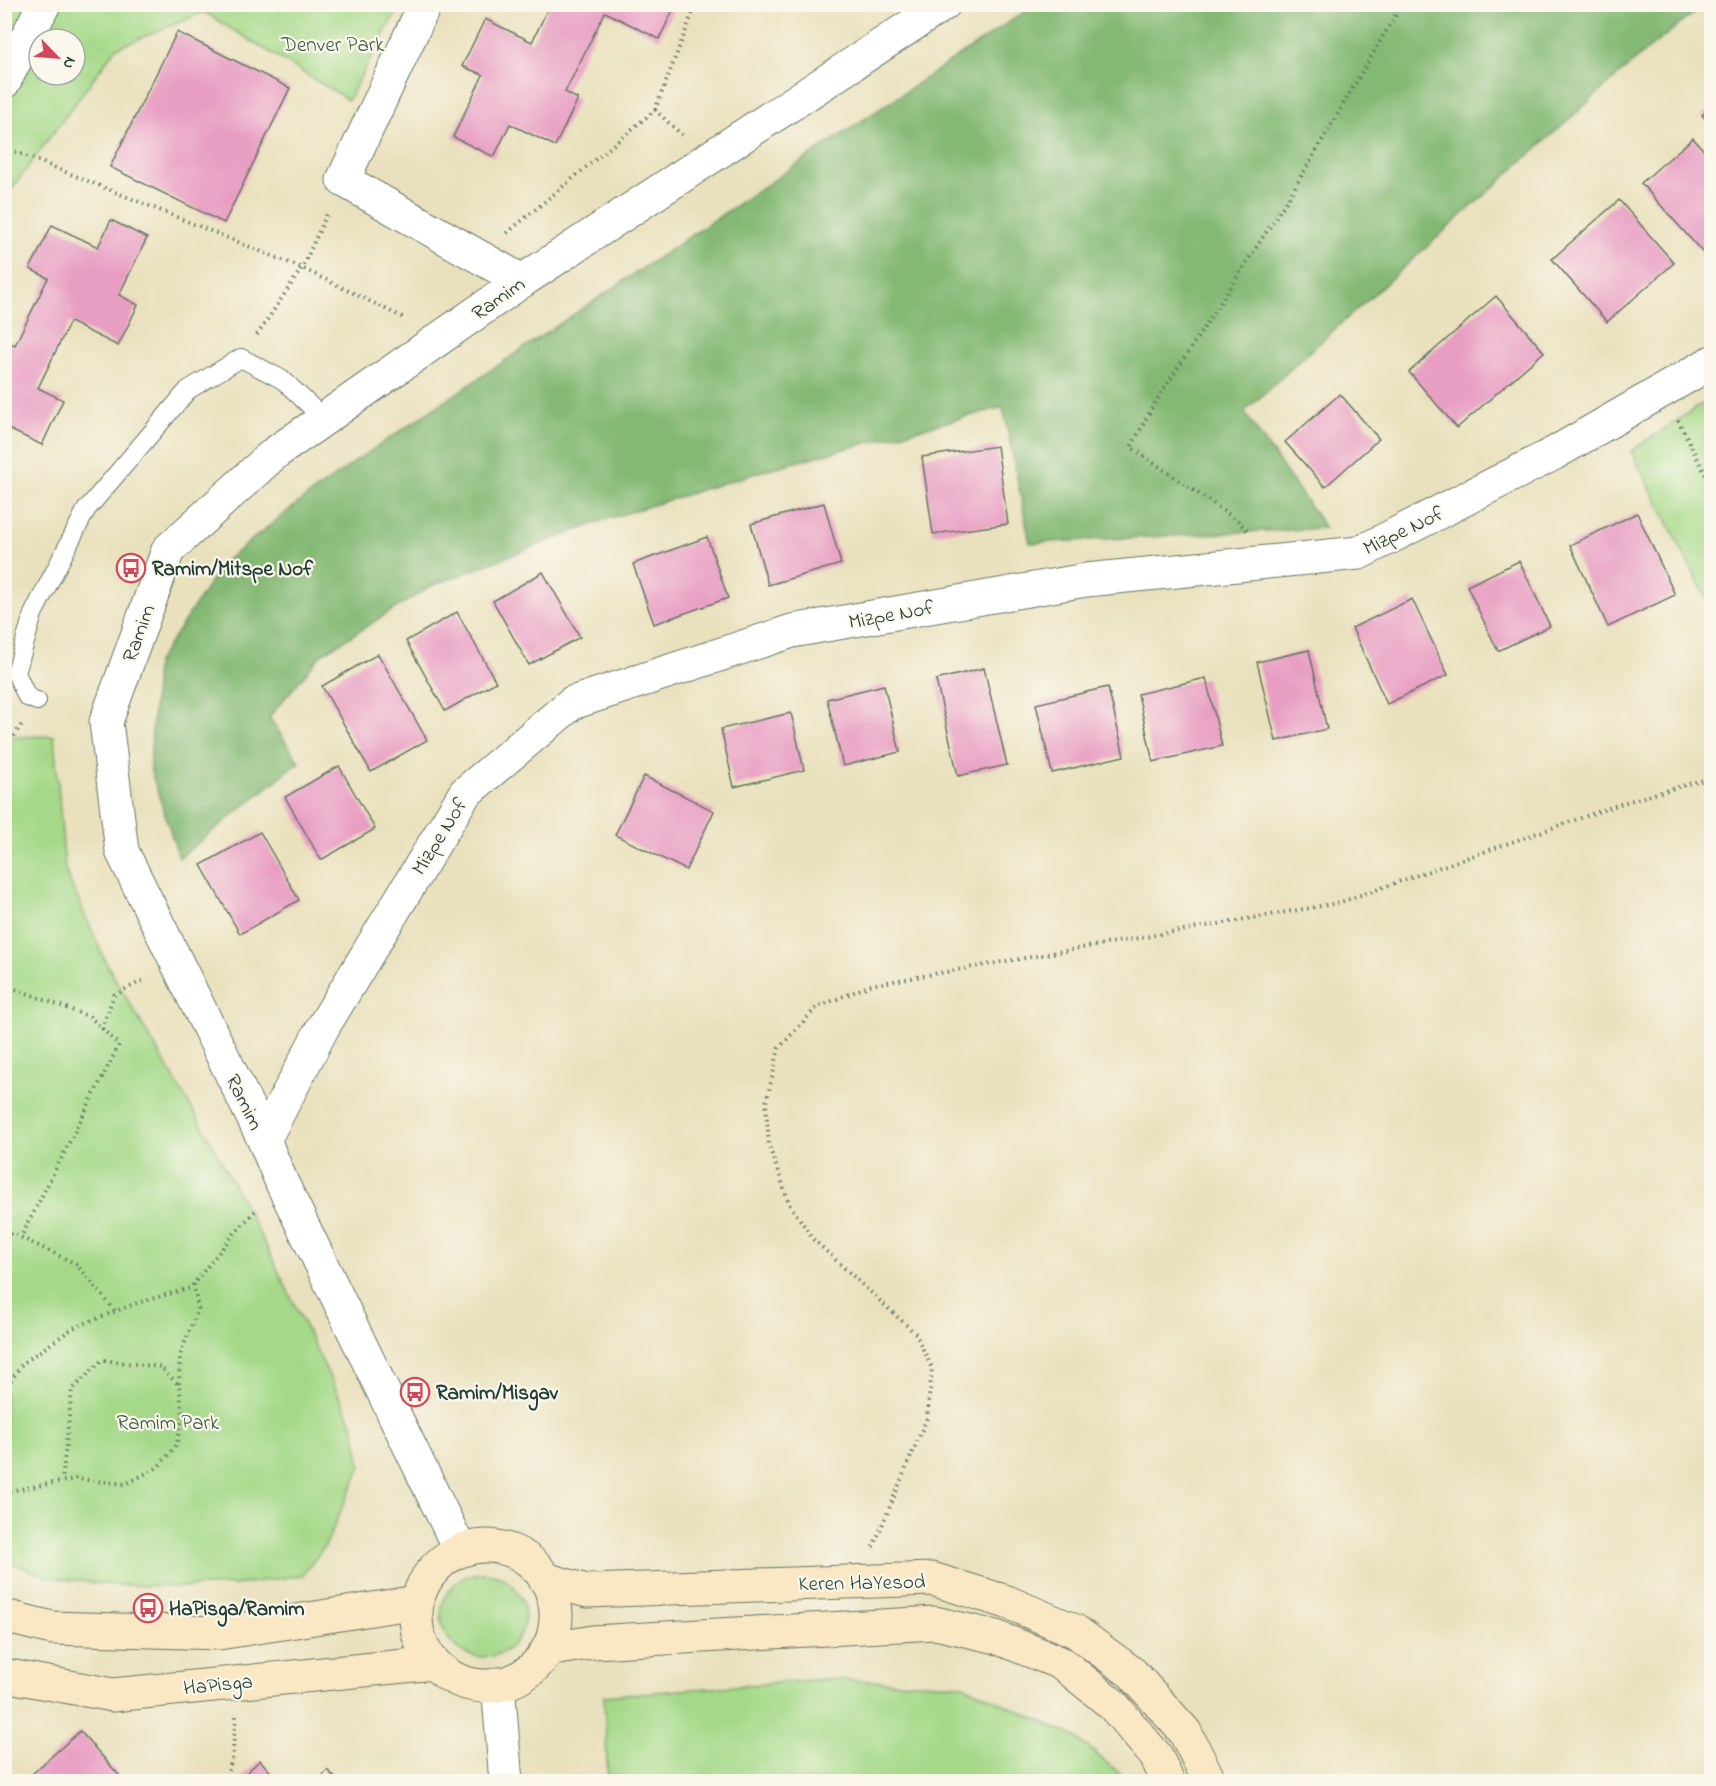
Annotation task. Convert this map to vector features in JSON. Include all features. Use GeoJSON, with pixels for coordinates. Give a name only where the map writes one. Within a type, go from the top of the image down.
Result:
{"type":"FeatureCollection","features":[{"type":"Feature","properties":{"kind":"street"},"geometry":{"type":"LineString","coordinates":[[4,82],[37,18],[70,4]]}},
{"type":"Feature","properties":{"kind":"street"},"geometry":{"type":"LineString","coordinates":[[425,4],[343,180],[522,281]]}},
{"type":"Feature","properties":{"kind":"street","name":"Ramim"},"geometry":{"type":"LineString","coordinates":[[460,1550],[282,1182],[264,1140],[122,851],[106,722],[168,550],[275,453],[522,281],[944,4]]}},
{"type":"Feature","properties":{"kind":"street","name":"Mizpe Nof"},"geometry":{"type":"LineString","coordinates":[[264,1140],[322,1027],[465,793],[572,703],[792,632],[1086,580],[1359,553],[1552,454],[1712,362]]}},
{"type":"Feature","properties":{"kind":"street"},"geometry":{"type":"LineString","coordinates":[[477,1545],[500,1546],[522,1554],[540,1569],[545,1579],[552,1589],[557,1612],[554,1636],[544,1656],[527,1673],[506,1684],[483,1687],[460,1682],[440,1670],[425,1652],[416,1630],[415,1607],[422,1584],[435,1566],[460,1550],[477,1545]]}},
{"type":"Feature","properties":{"kind":"street","name":"Keren HaYesod"},"geometry":{"type":"LineString","coordinates":[[545,1579],[587,1591],[932,1579],[1007,1602],[1075,1631],[1132,1673],[1185,1732],[1210,1782]]}},
{"type":"Feature","properties":{"kind":"street"},"geometry":{"type":"LineString","coordinates":[[4,1616],[52,1629],[219,1633],[417,1602]]}},
{"type":"Feature","properties":{"kind":"street","name":"Keren HaYesod"},"geometry":{"type":"LineString","coordinates":[[547,1650],[593,1642],[934,1623],[996,1637],[1063,1664],[1112,1704],[1156,1756],[1168,1782]]}},
{"type":"Feature","properties":{"kind":"street","name":"HaPisga"},"geometry":{"type":"LineString","coordinates":[[4,1675],[113,1695],[434,1663]]}},
{"type":"Feature","properties":{"kind":"street"},"geometry":{"type":"LineString","coordinates":[[498,1684],[506,1782]]}},
{"type":"Feature","properties":{"kind":"lane"},"geometry":{"type":"LineString","coordinates":[[37,701],[27,697],[16,673],[33,614],[86,510],[188,390],[241,358],[284,380],[324,419]]}},
{"type":"Feature","properties":{"kind":"path"},"geometry":{"type":"LineString","coordinates":[[479,257],[655,110],[696,4]]}},
{"type":"Feature","properties":{"kind":"path"},"geometry":{"type":"LineString","coordinates":[[750,4],[757,8]]}},
{"type":"Feature","properties":{"kind":"path"},"geometry":{"type":"LineString","coordinates":[[1279,561],[1238,521],[1131,447],[1159,397],[1289,197],[1402,4]]}},
{"type":"Feature","properties":{"kind":"path"},"geometry":{"type":"LineString","coordinates":[[655,110],[709,158]]}},
{"type":"Feature","properties":{"kind":"path"},"geometry":{"type":"LineString","coordinates":[[4,147],[302,268],[442,337]]}},
{"type":"Feature","properties":{"kind":"path"},"geometry":{"type":"LineString","coordinates":[[241,358],[302,268],[343,180]]}},
{"type":"Feature","properties":{"kind":"path"},"geometry":{"type":"LineString","coordinates":[[1663,390],[1712,487]]}},
{"type":"Feature","properties":{"kind":"path"},"geometry":{"type":"LineString","coordinates":[[858,1581],[927,1418],[932,1368],[915,1333],[814,1240],[790,1205],[769,1146],[766,1103],[779,1048],[817,1007],[871,985],[1338,903],[1623,803],[1699,781],[1712,780]]}},
{"type":"Feature","properties":{"kind":"path"},"geometry":{"type":"LineString","coordinates":[[4,987],[13,988],[90,1017],[119,1045],[21,1237]]}},
{"type":"Feature","properties":{"kind":"path"},"geometry":{"type":"LineString","coordinates":[[102,1029],[114,995]]}},
{"type":"Feature","properties":{"kind":"path"},"geometry":{"type":"LineString","coordinates":[[4,1391],[22,1364],[73,1328],[134,1304],[190,1288],[233,1235],[282,1182]]}},
{"type":"Feature","properties":{"kind":"path"},"geometry":{"type":"LineString","coordinates":[[4,1233],[21,1237],[76,1264],[116,1311]]}},
{"type":"Feature","properties":{"kind":"path"},"geometry":{"type":"LineString","coordinates":[[4,1492],[76,1479],[126,1484],[158,1467],[176,1446],[183,1416],[179,1384],[180,1355],[198,1310],[194,1283]]}},
{"type":"Feature","properties":{"kind":"path"},"geometry":{"type":"LineString","coordinates":[[62,1481],[72,1390],[102,1360],[160,1367],[179,1384]]}},
{"type":"Feature","properties":{"kind":"path"},"geometry":{"type":"LineString","coordinates":[[224,1782],[232,1760],[239,1682]]}},
{"type":"Feature","properties":{"kind":"green space"},"geometry":{"type":"Polygon","coordinates":[[[1036,4],[1704,5],[1643,53],[1244,412],[1325,528],[1030,543],[1003,407],[769,469],[601,521],[431,586],[322,654],[269,717],[299,762],[179,858],[150,768],[156,664],[223,563],[298,503],[360,458],[1036,4]]]}},
{"type":"Feature","properties":{"kind":"green space","name":"Denver Park"},"geometry":{"type":"Polygon","coordinates":[[[5,5],[400,5],[348,100],[204,12],[116,48],[5,198],[5,5]]]}},
{"type":"Feature","properties":{"kind":"green space"},"geometry":{"type":"Polygon","coordinates":[[[1711,398],[1712,599],[1708,601],[1631,451],[1711,398]]]}},
{"type":"Feature","properties":{"kind":"green space","name":"Ramim Park"},"geometry":{"type":"Polygon","coordinates":[[[54,736],[65,870],[107,965],[211,1141],[267,1248],[354,1427],[361,1466],[326,1544],[303,1575],[235,1585],[177,1587],[102,1584],[48,1577],[5,1561],[5,737],[54,736]]]}},
{"type":"Feature","properties":{"kind":"green space"},"geometry":{"type":"Polygon","coordinates":[[[483,1573],[499,1576],[513,1585],[522,1599],[525,1615],[522,1631],[513,1645],[499,1654],[483,1657],[467,1654],[453,1645],[444,1631],[441,1615],[444,1599],[453,1585],[467,1576],[483,1573]]]}},
{"type":"Feature","properties":{"kind":"green space"},"geometry":{"type":"Polygon","coordinates":[[[825,1679],[963,1685],[1075,1737],[1129,1781],[608,1781],[604,1696],[825,1679]]]}},
{"type":"Feature","properties":{"kind":"building"},"geometry":{"type":"Polygon","coordinates":[[[550,4],[676,4],[659,39],[605,12],[565,92],[578,99],[555,146],[510,124],[494,157],[453,137],[483,75],[462,66],[485,19],[532,42],[550,4]]]}},
{"type":"Feature","properties":{"kind":"building"},"geometry":{"type":"Polygon","coordinates":[[[177,32],[290,88],[224,223],[110,167],[177,32]]]}},
{"type":"Feature","properties":{"kind":"building"},"geometry":{"type":"Polygon","coordinates":[[[1712,107],[1712,126],[1702,115],[1712,107]]]}},
{"type":"Feature","properties":{"kind":"building"},"geometry":{"type":"Polygon","coordinates":[[[1693,138],[1712,160],[1712,263],[1641,183],[1693,138]]]}},
{"type":"Feature","properties":{"kind":"building"},"geometry":{"type":"Polygon","coordinates":[[[1619,200],[1674,263],[1607,322],[1552,259],[1619,200]]]}},
{"type":"Feature","properties":{"kind":"building"},"geometry":{"type":"Polygon","coordinates":[[[111,220],[147,238],[119,295],[138,305],[118,346],[70,322],[38,388],[63,400],[42,445],[4,427],[4,340],[15,345],[48,278],[30,269],[52,225],[98,247],[111,220]]]}},
{"type":"Feature","properties":{"kind":"building"},"geometry":{"type":"Polygon","coordinates":[[[1496,296],[1544,352],[1457,428],[1409,372],[1496,296]]]}},
{"type":"Feature","properties":{"kind":"building"},"geometry":{"type":"Polygon","coordinates":[[[1340,394],[1379,439],[1325,487],[1285,442],[1340,394]]]}},
{"type":"Feature","properties":{"kind":"building"},"geometry":{"type":"Polygon","coordinates":[[[997,446],[1008,524],[933,534],[922,457],[997,446]]]}},
{"type":"Feature","properties":{"kind":"building"},"geometry":{"type":"Polygon","coordinates":[[[824,503],[841,564],[768,585],[751,524],[824,503]]]}},
{"type":"Feature","properties":{"kind":"building"},"geometry":{"type":"Polygon","coordinates":[[[1637,513],[1675,595],[1608,627],[1570,545],[1637,513]]]}},
{"type":"Feature","properties":{"kind":"building"},"geometry":{"type":"Polygon","coordinates":[[[707,537],[728,598],[654,624],[633,564],[707,537]]]}},
{"type":"Feature","properties":{"kind":"building"},"geometry":{"type":"Polygon","coordinates":[[[1519,561],[1550,626],[1498,651],[1467,586],[1519,561]]]}},
{"type":"Feature","properties":{"kind":"building"},"geometry":{"type":"Polygon","coordinates":[[[543,572],[580,637],[529,665],[493,601],[543,572]]]}},
{"type":"Feature","properties":{"kind":"building"},"geometry":{"type":"Polygon","coordinates":[[[1412,599],[1448,675],[1387,704],[1352,628],[1412,599]]]}},
{"type":"Feature","properties":{"kind":"building"},"geometry":{"type":"Polygon","coordinates":[[[457,612],[496,682],[445,711],[406,641],[457,612]]]}},
{"type":"Feature","properties":{"kind":"building"},"geometry":{"type":"Polygon","coordinates":[[[1309,650],[1327,729],[1276,741],[1257,662],[1309,650]]]}},
{"type":"Feature","properties":{"kind":"building"},"geometry":{"type":"Polygon","coordinates":[[[378,654],[427,740],[371,772],[322,686],[378,654]]]}},
{"type":"Feature","properties":{"kind":"building"},"geometry":{"type":"Polygon","coordinates":[[[984,668],[1007,765],[958,776],[936,680],[984,668]]]}},
{"type":"Feature","properties":{"kind":"building"},"geometry":{"type":"Polygon","coordinates":[[[1206,678],[1222,746],[1153,762],[1138,694],[1206,678]]]}},
{"type":"Feature","properties":{"kind":"building"},"geometry":{"type":"Polygon","coordinates":[[[884,685],[900,752],[843,766],[827,699],[884,685]]]}},
{"type":"Feature","properties":{"kind":"building"},"geometry":{"type":"Polygon","coordinates":[[[1108,687],[1124,756],[1052,773],[1036,704],[1108,687]]]}},
{"type":"Feature","properties":{"kind":"building"},"geometry":{"type":"Polygon","coordinates":[[[791,713],[804,770],[734,787],[721,729],[791,713]]]}},
{"type":"Feature","properties":{"kind":"building"},"geometry":{"type":"Polygon","coordinates":[[[339,766],[375,829],[321,860],[285,797],[339,766]]]}},
{"type":"Feature","properties":{"kind":"building"},"geometry":{"type":"Polygon","coordinates":[[[644,776],[714,811],[686,870],[615,835],[644,776]]]}},
{"type":"Feature","properties":{"kind":"building"},"geometry":{"type":"Polygon","coordinates":[[[260,832],[299,900],[240,934],[201,865],[260,832]]]}},
{"type":"Feature","properties":{"kind":"building"},"geometry":{"type":"Polygon","coordinates":[[[80,1731],[125,1782],[39,1782],[32,1774],[80,1731]]]}},
{"type":"Feature","properties":{"kind":"building"},"geometry":{"type":"Polygon","coordinates":[[[260,1760],[279,1782],[240,1782],[239,1780],[260,1760]]]}},
{"type":"Feature","properties":{"kind":"building"},"geometry":{"type":"Polygon","coordinates":[[[328,1770],[338,1782],[316,1782],[328,1770]]]}},
{"type":"Feature","properties":{"kind":"building"},"geometry":{"type":"Polygon","coordinates":[[[4,1772],[13,1782],[4,1782],[4,1772]]]}},
{"type":"Feature","properties":{"kind":"place","name":"Ramim/Mitspe Nof"},"geometry":{"type":"Point","coordinates":[131,568]}},
{"type":"Feature","properties":{"kind":"place","name":"Ramim/Misgav"},"geometry":{"type":"Point","coordinates":[415,1392]}},
{"type":"Feature","properties":{"kind":"place","name":"HaPisga/Ramim"},"geometry":{"type":"Point","coordinates":[148,1608]}}]}
